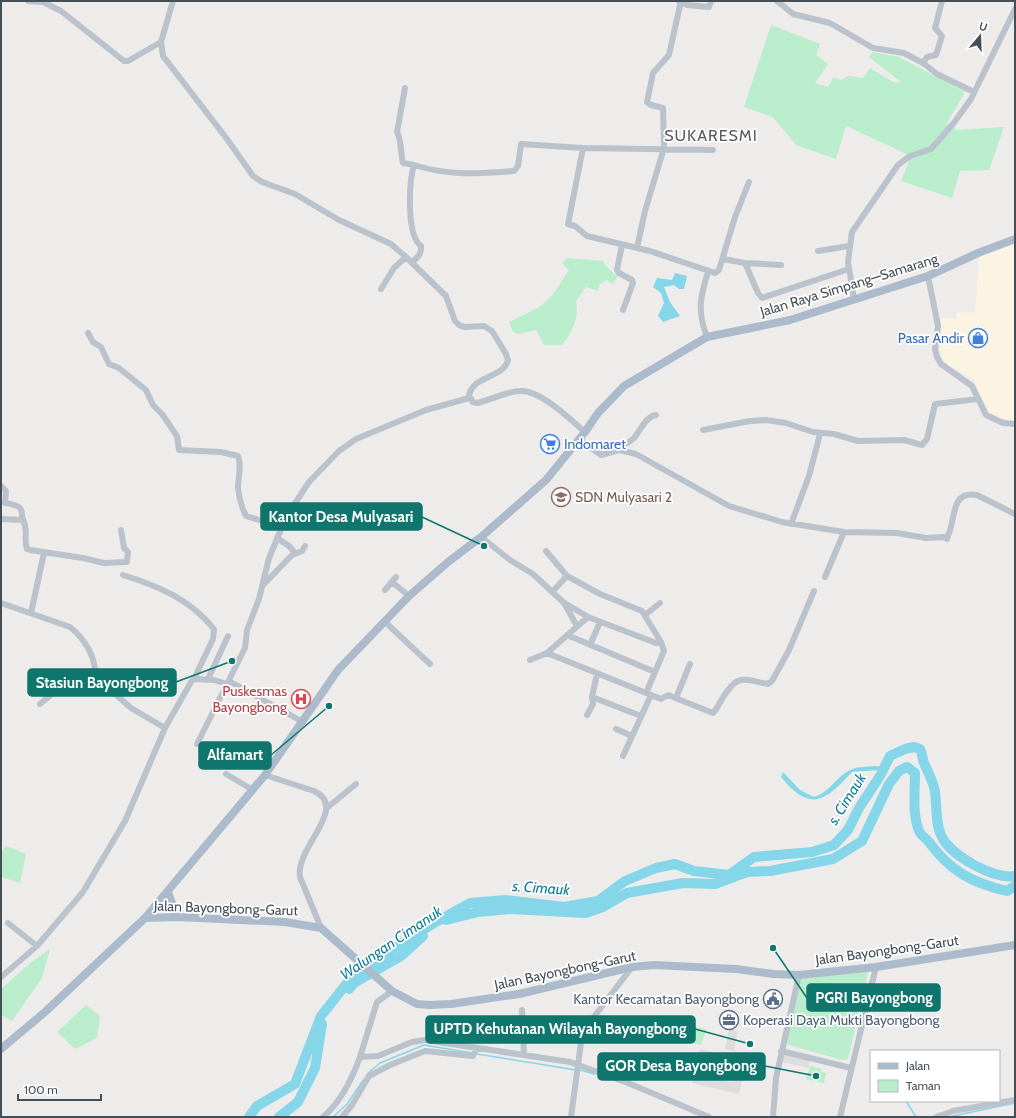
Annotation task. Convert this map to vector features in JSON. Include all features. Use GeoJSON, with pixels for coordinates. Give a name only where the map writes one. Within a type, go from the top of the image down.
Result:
{"type":"FeatureCollection","features":[{"type":"Feature","properties":{"kind":"main road","name":"Jalan Raya Simpang—Samarang"},"geometry":{"type":"LineString","coordinates":[[1,1049],[50,1007],[145,918],[265,775],[338,670],[409,596],[448,562],[481,537],[546,480],[585,432],[598,413],[624,386],[707,337],[790,320],[928,276],[978,252],[1015,239]]}},
{"type":"Feature","properties":{"kind":"main road"},"geometry":{"type":"LineString","coordinates":[[168,892],[177,917]]}},
{"type":"Feature","properties":{"kind":"main road","name":"Jalan Bayongbong-Garut"},"geometry":{"type":"LineString","coordinates":[[145,918],[177,917],[285,922],[321,928],[392,991],[417,1004],[451,1004],[519,994],[632,967],[654,965],[736,969],[774,974],[799,975],[876,967],[1015,945]]}},
{"type":"Feature","properties":{"kind":"street"},"geometry":{"type":"LineString","coordinates":[[28,1],[43,2],[61,11],[124,62],[161,42]]}},
{"type":"Feature","properties":{"kind":"street"},"geometry":{"type":"LineString","coordinates":[[173,1],[161,42],[163,56],[227,139],[253,176],[262,182],[295,194],[339,220],[391,244],[412,262],[446,296],[455,321],[459,325],[464,327],[484,326],[496,336],[508,360],[505,368],[473,386],[469,391],[469,398],[473,402],[477,403],[516,391],[530,392],[558,410],[585,432]]}},
{"type":"Feature","properties":{"kind":"street"},"geometry":{"type":"LineString","coordinates":[[637,248],[645,211],[664,148],[663,108],[649,104],[647,99],[653,72],[669,55],[680,1],[687,5],[709,7],[711,1]]}},
{"type":"Feature","properties":{"kind":"street"},"geometry":{"type":"LineString","coordinates":[[777,1],[793,14],[830,23],[873,48],[904,53],[923,63],[937,74],[974,92]]}},
{"type":"Feature","properties":{"kind":"street"},"geometry":{"type":"LineString","coordinates":[[923,63],[927,57],[936,55],[941,43],[942,36],[934,28],[942,1]]}},
{"type":"Feature","properties":{"kind":"street"},"geometry":{"type":"LineString","coordinates":[[854,299],[849,269],[849,246],[852,232],[898,165],[910,156],[931,149],[953,124],[974,92],[1014,13]]}},
{"type":"Feature","properties":{"kind":"street"},"geometry":{"type":"LineString","coordinates":[[405,88],[397,132],[400,138],[399,146],[403,163],[439,172],[483,174],[514,171],[518,166],[521,144],[583,148],[664,148],[713,150]]}},
{"type":"Feature","properties":{"kind":"street"},"geometry":{"type":"LineString","coordinates":[[583,148],[573,204],[567,223],[576,227],[583,234],[637,248],[708,272],[718,272],[735,217],[749,182]]}},
{"type":"Feature","properties":{"kind":"street"},"geometry":{"type":"LineString","coordinates":[[412,262],[418,257],[422,249],[422,246],[415,240],[410,209],[414,165]]}},
{"type":"Feature","properties":{"kind":"street"},"geometry":{"type":"LineString","coordinates":[[622,245],[617,270],[619,273],[631,279],[634,283],[623,310]]}},
{"type":"Feature","properties":{"kind":"street"},"geometry":{"type":"LineString","coordinates":[[818,251],[849,246]]}},
{"type":"Feature","properties":{"kind":"street"},"geometry":{"type":"LineString","coordinates":[[381,289],[394,268],[406,257]]}},
{"type":"Feature","properties":{"kind":"street"},"geometry":{"type":"LineString","coordinates":[[723,259],[745,263],[781,265]]}},
{"type":"Feature","properties":{"kind":"street"},"geometry":{"type":"LineString","coordinates":[[745,263],[758,293],[762,298],[849,269]]}},
{"type":"Feature","properties":{"kind":"street"},"geometry":{"type":"LineString","coordinates":[[707,337],[702,324],[700,309],[701,295],[708,272]]}},
{"type":"Feature","properties":{"kind":"street"},"geometry":{"type":"LineString","coordinates":[[928,276],[938,326],[935,348],[937,357],[941,364],[972,386],[982,410],[986,415],[1003,423],[1015,424]]}},
{"type":"Feature","properties":{"kind":"street"},"geometry":{"type":"LineString","coordinates":[[88,333],[93,342],[100,346],[109,364],[119,368],[146,390],[153,405],[162,414],[177,436],[179,450],[225,452],[238,456],[240,465],[238,489],[242,507],[246,516],[282,528]]}},
{"type":"Feature","properties":{"kind":"street"},"geometry":{"type":"LineString","coordinates":[[197,744],[245,648],[248,630],[263,585],[269,558],[282,528],[282,523],[309,482],[339,451],[356,439],[426,410],[469,398]]}},
{"type":"Feature","properties":{"kind":"street"},"geometry":{"type":"LineString","coordinates":[[703,430],[750,421],[766,420],[786,423],[820,434],[834,434],[858,441],[904,440],[922,445],[927,439],[935,404],[978,399]]}},
{"type":"Feature","properties":{"kind":"street"},"geometry":{"type":"LineString","coordinates":[[620,450],[622,446],[634,438],[650,417],[656,415]]}},
{"type":"Feature","properties":{"kind":"street"},"geometry":{"type":"LineString","coordinates":[[791,524],[808,476],[820,434]]}},
{"type":"Feature","properties":{"kind":"street"},"geometry":{"type":"LineString","coordinates":[[579,439],[601,455],[620,450],[636,454],[729,506],[791,524],[844,532],[897,533],[926,538],[944,537],[947,539],[956,504],[964,495],[970,494],[982,498],[1015,514]]}},
{"type":"Feature","properties":{"kind":"street"},"geometry":{"type":"LineString","coordinates":[[1,486],[6,491],[5,503],[19,507],[23,520],[26,523],[27,532],[24,538],[27,549],[104,563],[127,562],[128,552],[123,544],[121,530]]}},
{"type":"Feature","properties":{"kind":"street"},"geometry":{"type":"LineString","coordinates":[[1,519],[23,520]]}},
{"type":"Feature","properties":{"kind":"street"},"geometry":{"type":"LineString","coordinates":[[825,577],[844,532]]}},
{"type":"Feature","properties":{"kind":"street"},"geometry":{"type":"LineString","coordinates":[[481,537],[510,560],[533,574],[563,602],[588,617],[656,643],[661,642]]}},
{"type":"Feature","properties":{"kind":"street"},"geometry":{"type":"LineString","coordinates":[[277,538],[289,546],[295,553]]}},
{"type":"Feature","properties":{"kind":"street"},"geometry":{"type":"LineString","coordinates":[[263,585],[295,553],[302,551],[305,546]]}},
{"type":"Feature","properties":{"kind":"street"},"geometry":{"type":"LineString","coordinates":[[546,550],[567,576],[600,594],[642,611],[661,642],[664,651],[655,672],[641,716],[624,756]]}},
{"type":"Feature","properties":{"kind":"street"},"geometry":{"type":"LineString","coordinates":[[31,613],[44,553]]}},
{"type":"Feature","properties":{"kind":"street"},"geometry":{"type":"LineString","coordinates":[[1,977],[37,946],[83,892],[124,821],[165,728],[194,679],[213,639],[214,629],[190,606],[170,591],[123,575]]}},
{"type":"Feature","properties":{"kind":"street"},"geometry":{"type":"LineString","coordinates":[[552,592],[567,576]]}},
{"type":"Feature","properties":{"kind":"street"},"geometry":{"type":"LineString","coordinates":[[385,590],[396,577]]}},
{"type":"Feature","properties":{"kind":"street"},"geometry":{"type":"LineString","coordinates":[[392,582],[409,596]]}},
{"type":"Feature","properties":{"kind":"street"},"geometry":{"type":"LineString","coordinates":[[547,654],[660,699],[668,695],[713,712],[727,691],[737,681],[748,678],[770,683],[788,650],[814,591]]}},
{"type":"Feature","properties":{"kind":"street"},"geometry":{"type":"LineString","coordinates":[[563,602],[577,626]]}},
{"type":"Feature","properties":{"kind":"street"},"geometry":{"type":"LineString","coordinates":[[1,603],[63,623],[75,631],[93,657],[95,676],[127,705],[165,728]]}},
{"type":"Feature","properties":{"kind":"street"},"geometry":{"type":"LineString","coordinates":[[645,614],[660,603]]}},
{"type":"Feature","properties":{"kind":"street"},"geometry":{"type":"LineString","coordinates":[[530,660],[547,654],[588,617]]}},
{"type":"Feature","properties":{"kind":"street"},"geometry":{"type":"LineString","coordinates":[[384,622],[430,664]]}},
{"type":"Feature","properties":{"kind":"street"},"geometry":{"type":"LineString","coordinates":[[590,645],[600,622]]}},
{"type":"Feature","properties":{"kind":"street"},"geometry":{"type":"LineString","coordinates":[[567,635],[655,672]]}},
{"type":"Feature","properties":{"kind":"street"},"geometry":{"type":"LineString","coordinates":[[208,679],[228,636]]}},
{"type":"Feature","properties":{"kind":"street"},"geometry":{"type":"LineString","coordinates":[[676,698],[690,664]]}},
{"type":"Feature","properties":{"kind":"street"},"geometry":{"type":"LineString","coordinates":[[587,715],[594,704],[592,697],[597,674]]}},
{"type":"Feature","properties":{"kind":"street"},"geometry":{"type":"LineString","coordinates":[[40,704],[64,685],[79,684],[95,676]]}},
{"type":"Feature","properties":{"kind":"street"},"geometry":{"type":"LineString","coordinates":[[194,679],[208,679],[228,683],[303,722]]}},
{"type":"Feature","properties":{"kind":"street"},"geometry":{"type":"LineString","coordinates":[[592,697],[641,716]]}},
{"type":"Feature","properties":{"kind":"street"},"geometry":{"type":"LineString","coordinates":[[616,730],[632,736]]}},
{"type":"Feature","properties":{"kind":"street"},"geometry":{"type":"LineString","coordinates":[[226,774],[253,790]]}},
{"type":"Feature","properties":{"kind":"street"},"geometry":{"type":"LineString","coordinates":[[265,775],[321,794],[325,798],[328,806]]}},
{"type":"Feature","properties":{"kind":"street"},"geometry":{"type":"LineString","coordinates":[[321,928],[318,917],[300,878],[299,865],[306,848],[323,820],[328,806],[356,784]]}},
{"type":"Feature","properties":{"kind":"street"},"geometry":{"type":"LineString","coordinates":[[8,923],[37,946]]}},
{"type":"Feature","properties":{"kind":"street"},"geometry":{"type":"LineString","coordinates":[[571,1117],[580,1040],[584,1030],[632,967]]}},
{"type":"Feature","properties":{"kind":"street"},"geometry":{"type":"LineString","coordinates":[[840,1117],[876,967]]}},
{"type":"Feature","properties":{"kind":"street"},"geometry":{"type":"LineString","coordinates":[[774,1117],[776,1078],[799,975]]}},
{"type":"Feature","properties":{"kind":"street"},"geometry":{"type":"LineString","coordinates":[[323,1117],[331,1114],[348,1085],[360,1057],[377,1002],[392,991]]}},
{"type":"Feature","properties":{"kind":"street"},"geometry":{"type":"LineString","coordinates":[[522,1010],[524,1054]]}},
{"type":"Feature","properties":{"kind":"street"},"geometry":{"type":"LineString","coordinates":[[360,1057],[378,1056],[412,1042],[425,1040],[524,1054],[578,1066],[709,1117]]}},
{"type":"Feature","properties":{"kind":"street"},"geometry":{"type":"LineString","coordinates":[[342,1117],[352,1105],[369,1076],[390,1064],[425,1051],[474,1056],[477,1048]]}},
{"type":"Feature","properties":{"kind":"street"},"geometry":{"type":"LineString","coordinates":[[781,1052],[851,1068]]}},
{"type":"Feature","properties":{"kind":"street"},"geometry":{"type":"LineString","coordinates":[[936,1117],[953,1111],[1015,1100]]}},
{"type":"Feature","properties":{"kind":"shaded area","name":"Pasar Andir"},"geometry":{"type":"Polygon","coordinates":[[[1015,243],[1015,421],[1004,419],[989,412],[973,379],[947,364],[941,356],[940,345],[942,331],[941,318],[956,319],[957,312],[975,313],[979,256],[1015,243]]]}},
{"type":"Feature","properties":{"kind":"shaded area"},"geometry":{"type":"Polygon","coordinates":[[[729,1029],[738,1031],[734,1051],[725,1049],[729,1029]]]}},
{"type":"Feature","properties":{"kind":"shaded area"},"geometry":{"type":"Polygon","coordinates":[[[700,1049],[731,1056],[729,1065],[707,1060],[703,1076],[731,1082],[734,1075],[743,1078],[739,1094],[692,1083],[700,1049]]]}},
{"type":"Feature","properties":{"kind":"shaded area"},"geometry":{"type":"Polygon","coordinates":[[[785,1053],[811,1059],[808,1068],[782,1062],[785,1053]]]}},
{"type":"Feature","properties":{"kind":"green space"},"geometry":{"type":"Polygon","coordinates":[[[771,25],[820,44],[816,55],[828,64],[815,83],[828,87],[833,78],[841,80],[849,76],[863,78],[870,68],[893,82],[902,83],[869,57],[873,52],[899,57],[965,92],[947,123],[957,130],[1004,127],[989,170],[960,171],[952,198],[901,181],[911,156],[846,126],[836,159],[796,145],[773,117],[744,107],[771,25]]]}},
{"type":"Feature","properties":{"kind":"green space"},"geometry":{"type":"Polygon","coordinates":[[[567,258],[603,261],[605,265],[618,277],[612,284],[607,280],[600,284],[598,291],[586,287],[576,301],[576,319],[569,335],[562,345],[544,345],[536,330],[518,334],[513,332],[509,322],[538,308],[552,296],[569,270],[562,263],[567,258]]]}},
{"type":"Feature","properties":{"kind":"green space"},"geometry":{"type":"Polygon","coordinates":[[[6,846],[26,854],[20,883],[1,877],[1,853],[6,846]]]}},
{"type":"Feature","properties":{"kind":"green space"},"geometry":{"type":"Polygon","coordinates":[[[50,949],[42,978],[12,1021],[1,1015],[1,989],[30,963],[50,949]]]}},
{"type":"Feature","properties":{"kind":"green space"},"geometry":{"type":"Polygon","coordinates":[[[869,967],[848,1059],[842,1060],[786,1044],[798,974],[869,967]]]}},
{"type":"Feature","properties":{"kind":"green space"},"geometry":{"type":"Polygon","coordinates":[[[86,1005],[100,1016],[97,1038],[75,1049],[57,1032],[86,1005]]]}},
{"type":"Feature","properties":{"kind":"green space"},"geometry":{"type":"Polygon","coordinates":[[[695,1027],[706,1029],[701,1045],[690,1042],[695,1027]]]}},
{"type":"Feature","properties":{"kind":"green space"},"geometry":{"type":"Polygon","coordinates":[[[810,1066],[822,1069],[821,1072],[826,1073],[824,1083],[806,1079],[810,1066]]]}},
{"type":"Feature","properties":{"kind":"water"},"geometry":{"type":"Polygon","coordinates":[[[675,273],[687,276],[684,289],[679,289],[674,285],[664,287],[670,302],[680,316],[663,322],[658,316],[664,303],[661,293],[653,287],[657,278],[672,280],[675,273]]]}},
{"type":"Feature","properties":{"kind":"water"},"geometry":{"type":"Polygon","coordinates":[[[859,767],[883,767],[880,776],[880,770],[852,772],[834,790],[826,796],[818,799],[810,799],[801,796],[781,777],[783,772],[800,790],[814,797],[829,788],[841,776],[850,770],[859,767]]]}},
{"type":"Feature","properties":{"kind":"waterway","name":"s. Cimauk"},"geometry":{"type":"LineString","coordinates":[[249,1117],[257,1106],[295,1084],[321,1016],[355,973],[434,923],[470,903],[505,900],[564,907],[598,901],[625,881],[656,868],[675,864],[694,871],[729,875],[754,857],[812,852],[834,845],[848,830],[859,808],[880,776],[890,756],[905,749],[914,747],[920,749],[921,751],[923,761],[934,788],[938,826],[942,837],[947,844],[954,852],[974,865],[996,874],[1015,876]]}},
{"type":"Feature","properties":{"kind":"waterway","name":"Walungan Cimanuk"},"geometry":{"type":"LineString","coordinates":[[446,920],[478,912],[510,909],[586,913],[603,907],[627,893],[683,883],[715,884],[747,872],[770,871],[833,859],[862,841],[889,784],[899,771],[907,767],[915,773],[915,817],[919,831],[945,861],[972,880],[994,888],[1007,891],[1015,886]]}},
{"type":"Feature","properties":{"kind":"waterway","name":"Walungan Cimanuk"},"geometry":{"type":"LineString","coordinates":[[349,989],[354,983],[401,956],[423,936]]}},
{"type":"Feature","properties":{"kind":"waterway","name":"Walungan Cimanuk"},"geometry":{"type":"LineString","coordinates":[[279,1117],[298,1102],[315,1068],[322,1024]]}},
{"type":"Feature","properties":{"kind":"waterway"},"geometry":{"type":"LineString","coordinates":[[367,1074],[380,1063],[424,1045],[472,1053]]}},
{"type":"Feature","properties":{"kind":"waterway"},"geometry":{"type":"LineString","coordinates":[[477,1054],[576,1070]]}},
{"type":"Feature","properties":{"kind":"waterway"},"geometry":{"type":"LineString","coordinates":[[580,1070],[594,1074]]}},
{"type":"Feature","properties":{"kind":"waterway"},"geometry":{"type":"LineString","coordinates":[[333,1117],[347,1104],[364,1079]]}},
{"type":"Feature","properties":{"kind":"waterway"},"geometry":{"type":"LineString","coordinates":[[907,1102],[916,1117]]}},
{"type":"Feature","properties":{"kind":"waterway"},"geometry":{"type":"LineString","coordinates":[[948,1117],[1015,1103]]}},
{"type":"Feature","properties":{"kind":"place","name":"Pasar Andir"},"geometry":{"type":"Point","coordinates":[978,338]}},
{"type":"Feature","properties":{"kind":"place","name":"Indomaret"},"geometry":{"type":"Point","coordinates":[550,444]}},
{"type":"Feature","properties":{"kind":"place","name":"SDN Mulyasari 2"},"geometry":{"type":"Point","coordinates":[561,497]}},
{"type":"Feature","properties":{"kind":"place","name":"Kantor Desa Mulyasari"},"geometry":{"type":"Point","coordinates":[484,546]}},
{"type":"Feature","properties":{"kind":"place","name":"Stasiun Bayongbong"},"geometry":{"type":"Point","coordinates":[232,661]}},
{"type":"Feature","properties":{"kind":"place","name":"Puskesmas Bayongbong"},"geometry":{"type":"Point","coordinates":[301,699]}},
{"type":"Feature","properties":{"kind":"place","name":"Alfamart"},"geometry":{"type":"Point","coordinates":[329,706]}},
{"type":"Feature","properties":{"kind":"place","name":"PGRI Bayongbong"},"geometry":{"type":"Point","coordinates":[773,948]}},
{"type":"Feature","properties":{"kind":"place","name":"Kantor Kecamatan Bayongbong"},"geometry":{"type":"Point","coordinates":[773,999]}},
{"type":"Feature","properties":{"kind":"place","name":"Koperasi Daya Mukti Bayongbong"},"geometry":{"type":"Point","coordinates":[729,1020]}},
{"type":"Feature","properties":{"kind":"place","name":"UPTD Kehutanan Wilayah Bayongbong"},"geometry":{"type":"Point","coordinates":[750,1044]}},
{"type":"Feature","properties":{"kind":"place","name":"GOR Desa Bayongbong"},"geometry":{"type":"Point","coordinates":[816,1076]}},
{"type":"Feature","properties":{"kind":"district","name":"SUKARESMI"},"geometry":{"type":"Point","coordinates":[711,135]}}]}
